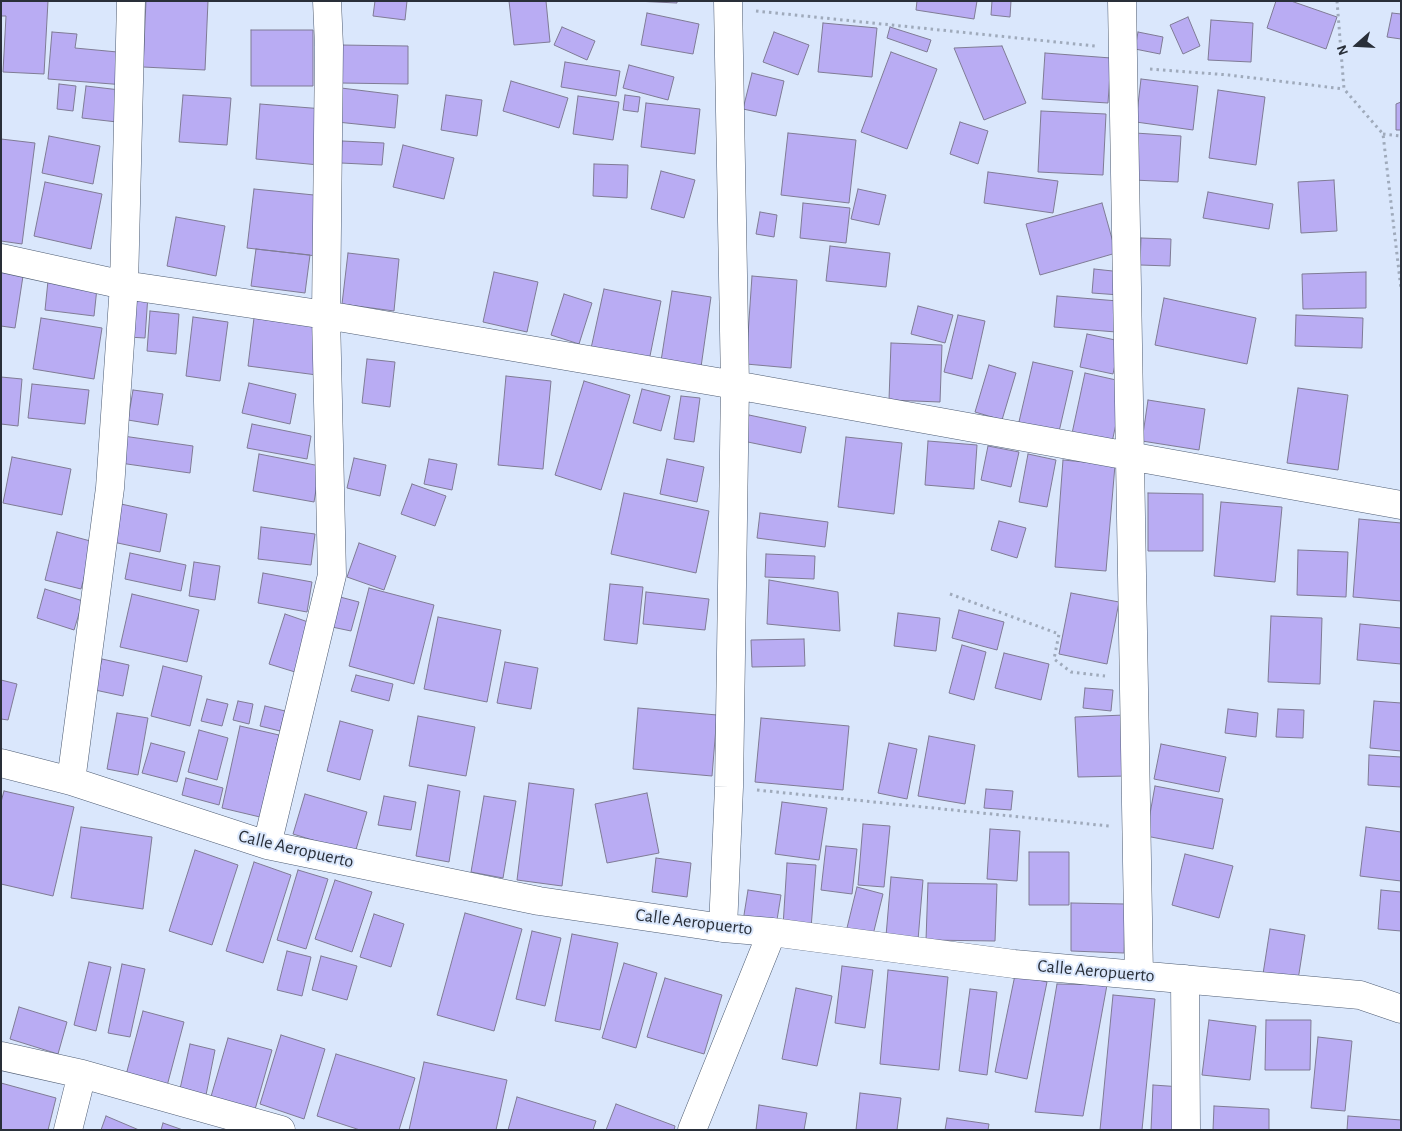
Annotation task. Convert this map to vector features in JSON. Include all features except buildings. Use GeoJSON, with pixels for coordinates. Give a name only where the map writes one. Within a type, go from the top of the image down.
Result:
{"type":"FeatureCollection","features":[{"type":"Feature","properties":{"kind":"street"},"geometry":{"type":"LineString","coordinates":[[71,781],[110,488],[124,285],[131,1]]}},
{"type":"Feature","properties":{"kind":"street"},"geometry":{"type":"LineString","coordinates":[[266,845],[332,575],[326,315],[329,46],[327,1]]}},
{"type":"Feature","properties":{"kind":"street"},"geometry":{"type":"LineString","coordinates":[[1122,1],[1139,975]]}},
{"type":"Feature","properties":{"kind":"street"},"geometry":{"type":"LineString","coordinates":[[723,928],[729,787],[736,385],[728,4]]}},
{"type":"Feature","properties":{"kind":"street"},"geometry":{"type":"LineString","coordinates":[[1,258],[124,285],[326,315],[736,385],[1401,505]]}},
{"type":"Feature","properties":{"kind":"street","name":"Calle Aeropuerto"},"geometry":{"type":"LineString","coordinates":[[1,763],[71,781],[266,845],[539,901],[723,928],[772,932],[1014,964],[1360,995],[1401,1009]]}},
{"type":"Feature","properties":{"kind":"street"},"geometry":{"type":"LineString","coordinates":[[692,1130],[772,932]]}},
{"type":"Feature","properties":{"kind":"street"},"geometry":{"type":"LineString","coordinates":[[1185,980],[1186,1130]]}},
{"type":"Feature","properties":{"kind":"street"},"geometry":{"type":"LineString","coordinates":[[1,1056],[82,1074],[281,1130]]}},
{"type":"Feature","properties":{"kind":"street"},"geometry":{"type":"LineString","coordinates":[[68,1130],[82,1074]]}},
{"type":"Feature","properties":{"kind":"path"},"geometry":{"type":"LineString","coordinates":[[1337,1],[1344,89],[1383,134],[1401,289]]}},
{"type":"Feature","properties":{"kind":"path"},"geometry":{"type":"LineString","coordinates":[[728,4],[1123,58],[1229,75],[1344,89]]}},
{"type":"Feature","properties":{"kind":"path"},"geometry":{"type":"LineString","coordinates":[[1383,134],[1401,136]]}},
{"type":"Feature","properties":{"kind":"path"},"geometry":{"type":"LineString","coordinates":[[950,594],[1059,634],[1054,659],[1071,672],[1133,680]]}},
{"type":"Feature","properties":{"kind":"path"},"geometry":{"type":"LineString","coordinates":[[729,787],[1136,829]]}}]}
